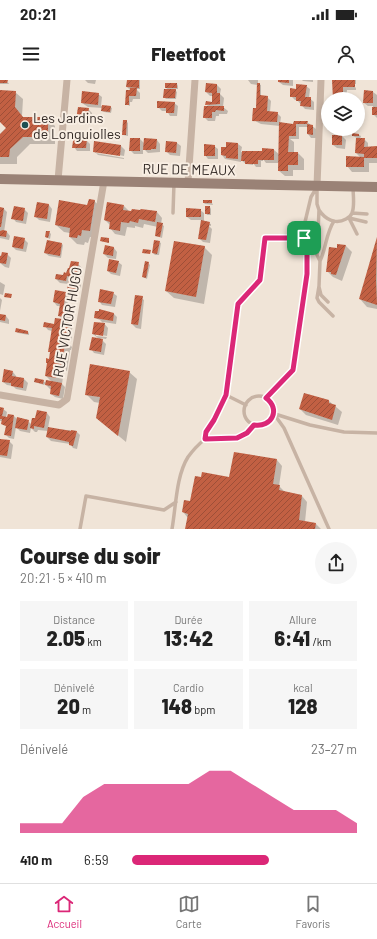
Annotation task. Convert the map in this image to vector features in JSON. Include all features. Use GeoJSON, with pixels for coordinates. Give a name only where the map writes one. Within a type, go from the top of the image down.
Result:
{"type":"FeatureCollection","features":[{"type":"Feature","properties":{"kind":"main road","name":"RUE DE MEAUX"},"geometry":{"type":"LineString","coordinates":[[0,179],[377,187]]}},
{"type":"Feature","properties":{"kind":"street"},"geometry":{"type":"LineString","coordinates":[[58,180],[67,80]]}},
{"type":"Feature","properties":{"kind":"street"},"geometry":{"type":"LineString","coordinates":[[188,182],[195,80]]}},
{"type":"Feature","properties":{"kind":"street"},"geometry":{"type":"LineString","coordinates":[[317,186],[321,80]]}},
{"type":"Feature","properties":{"kind":"street","name":"RUE VICTOR HUGO"},"geometry":{"type":"LineString","coordinates":[[0,395],[59,405],[67,399],[104,181]]}},
{"type":"Feature","properties":{"kind":"lane"},"geometry":{"type":"LineString","coordinates":[[173,213],[174,182]]}},
{"type":"Feature","properties":{"kind":"lane"},"geometry":{"type":"LineString","coordinates":[[317,186],[317,204],[323,216],[334,221],[342,222],[349,218],[352,213],[353,186]]}},
{"type":"Feature","properties":{"kind":"lane"},"geometry":{"type":"LineString","coordinates":[[266,398],[293,370],[307,274],[307,252],[304,238],[305,222],[310,197],[317,186]]}},
{"type":"Feature","properties":{"kind":"lane"},"geometry":{"type":"LineString","coordinates":[[319,210],[317,255],[320,262]]}},
{"type":"Feature","properties":{"kind":"lane"},"geometry":{"type":"LineString","coordinates":[[352,213],[367,214]]}},
{"type":"Feature","properties":{"kind":"lane"},"geometry":{"type":"LineString","coordinates":[[349,218],[366,222]]}},
{"type":"Feature","properties":{"kind":"lane"},"geometry":{"type":"LineString","coordinates":[[349,218],[357,234]]}},
{"type":"Feature","properties":{"kind":"lane"},"geometry":{"type":"LineString","coordinates":[[333,316],[317,298],[320,262],[328,234],[334,221]]}},
{"type":"Feature","properties":{"kind":"lane"},"geometry":{"type":"LineString","coordinates":[[172,529],[183,467],[189,456],[205,439],[206,432],[214,420],[226,395],[238,304],[260,280],[265,238],[304,238]]}},
{"type":"Feature","properties":{"kind":"lane"},"geometry":{"type":"LineString","coordinates":[[319,283],[324,282]]}},
{"type":"Feature","properties":{"kind":"lane"},"geometry":{"type":"LineString","coordinates":[[319,283],[321,295],[328,302]]}},
{"type":"Feature","properties":{"kind":"lane"},"geometry":{"type":"LineString","coordinates":[[226,395],[246,405]]}},
{"type":"Feature","properties":{"kind":"lane"},"geometry":{"type":"LineString","coordinates":[[274,414],[268,423],[259,426],[254,425],[246,419],[244,410],[248,401],[256,397],[266,398],[272,405],[274,414],[284,428],[329,529]]}},
{"type":"Feature","properties":{"kind":"lane"},"geometry":{"type":"LineString","coordinates":[[274,414],[310,425],[344,432],[377,433]]}},
{"type":"Feature","properties":{"kind":"lane"},"geometry":{"type":"LineString","coordinates":[[205,439],[237,438],[247,433],[254,425]]}},
{"type":"Feature","properties":{"kind":"lane"},"geometry":{"type":"LineString","coordinates":[[80,529],[86,496],[164,510],[176,502]]}},
{"type":"Feature","properties":{"kind":"building"},"geometry":{"type":"Polygon","coordinates":[[[0,80],[8,80],[7,83],[0,83],[0,80]]]}},
{"type":"Feature","properties":{"kind":"building"},"geometry":{"type":"Polygon","coordinates":[[[127,80],[139,80],[139,88],[126,87],[127,80]]]}},
{"type":"Feature","properties":{"kind":"building"},"geometry":{"type":"Polygon","coordinates":[[[278,80],[289,80],[289,83],[278,82],[278,80]]]}},
{"type":"Feature","properties":{"kind":"building"},"geometry":{"type":"Polygon","coordinates":[[[332,80],[355,80],[355,87],[343,87],[343,92],[333,92],[332,80]]]}},
{"type":"Feature","properties":{"kind":"building"},"geometry":{"type":"Polygon","coordinates":[[[165,83],[177,83],[177,88],[165,88],[165,83]]]}},
{"type":"Feature","properties":{"kind":"building"},"geometry":{"type":"Polygon","coordinates":[[[206,83],[217,84],[217,93],[220,93],[220,104],[205,105],[206,101],[212,102],[212,93],[205,92],[206,83]]]}},
{"type":"Feature","properties":{"kind":"building"},"geometry":{"type":"Polygon","coordinates":[[[257,83],[260,83],[260,95],[268,96],[267,111],[278,112],[277,122],[252,121],[253,108],[256,108],[257,83]]]}},
{"type":"Feature","properties":{"kind":"building"},"geometry":{"type":"Polygon","coordinates":[[[296,84],[307,85],[305,97],[311,97],[311,107],[300,106],[301,101],[296,101],[296,97],[290,97],[290,88],[296,89],[296,84]]]}},
{"type":"Feature","properties":{"kind":"building"},"geometry":{"type":"Polygon","coordinates":[[[130,88],[137,88],[136,96],[129,96],[129,105],[125,105],[126,90],[130,90],[130,88]]]}},
{"type":"Feature","properties":{"kind":"building"},"geometry":{"type":"Polygon","coordinates":[[[164,89],[176,89],[175,98],[163,98],[164,89]]]}},
{"type":"Feature","properties":{"kind":"building","name":"Les Jardins de Longuiolles"},"geometry":{"type":"Polygon","coordinates":[[[0,90],[16,91],[15,107],[23,117],[48,117],[48,137],[23,137],[10,149],[9,157],[0,157],[0,134],[6,128],[0,122],[0,90]]]}},
{"type":"Feature","properties":{"kind":"building"},"geometry":{"type":"Polygon","coordinates":[[[364,90],[373,91],[373,103],[365,103],[364,90]]]}},
{"type":"Feature","properties":{"kind":"building"},"geometry":{"type":"Polygon","coordinates":[[[82,91],[99,93],[98,105],[81,103],[82,91]]]}},
{"type":"Feature","properties":{"kind":"building"},"geometry":{"type":"Polygon","coordinates":[[[157,101],[175,102],[174,113],[166,113],[166,108],[157,108],[157,101]]]}},
{"type":"Feature","properties":{"kind":"building"},"geometry":{"type":"Polygon","coordinates":[[[102,105],[111,106],[110,112],[101,111],[102,105]]]}},
{"type":"Feature","properties":{"kind":"building"},"geometry":{"type":"Polygon","coordinates":[[[204,106],[224,106],[224,111],[216,110],[215,112],[212,112],[212,118],[203,118],[204,106]]]}},
{"type":"Feature","properties":{"kind":"building"},"geometry":{"type":"Polygon","coordinates":[[[78,107],[89,108],[87,121],[76,120],[78,107]]]}},
{"type":"Feature","properties":{"kind":"building"},"geometry":{"type":"Polygon","coordinates":[[[372,107],[377,107],[377,115],[372,115],[372,107]]]}},
{"type":"Feature","properties":{"kind":"building"},"geometry":{"type":"Polygon","coordinates":[[[123,120],[127,120],[126,135],[122,135],[123,120]]]}},
{"type":"Feature","properties":{"kind":"building"},"geometry":{"type":"Polygon","coordinates":[[[294,121],[308,121],[307,124],[296,124],[296,136],[289,136],[288,152],[298,152],[298,165],[288,165],[288,171],[278,171],[279,122],[293,124],[294,121]]]}},
{"type":"Feature","properties":{"kind":"building"},"geometry":{"type":"Polygon","coordinates":[[[307,124],[313,125],[313,135],[307,134],[307,124]]]}},
{"type":"Feature","properties":{"kind":"building"},"geometry":{"type":"Polygon","coordinates":[[[74,134],[83,135],[82,138],[87,139],[86,148],[72,148],[74,134]]]}},
{"type":"Feature","properties":{"kind":"building"},"geometry":{"type":"Polygon","coordinates":[[[332,136],[342,136],[342,145],[332,145],[332,136]]]}},
{"type":"Feature","properties":{"kind":"building"},"geometry":{"type":"Polygon","coordinates":[[[130,138],[140,138],[140,151],[129,151],[130,138]]]}},
{"type":"Feature","properties":{"kind":"building"},"geometry":{"type":"Polygon","coordinates":[[[144,138],[157,139],[156,149],[143,150],[144,138]]]}},
{"type":"Feature","properties":{"kind":"building"},"geometry":{"type":"Polygon","coordinates":[[[356,138],[365,138],[364,147],[377,146],[377,158],[364,158],[364,167],[346,167],[346,156],[364,157],[364,154],[355,153],[356,138]]]}},
{"type":"Feature","properties":{"kind":"building"},"geometry":{"type":"Polygon","coordinates":[[[94,141],[121,145],[120,156],[93,152],[94,141]]]}},
{"type":"Feature","properties":{"kind":"building"},"geometry":{"type":"Polygon","coordinates":[[[166,141],[177,142],[176,153],[165,152],[166,141]]]}},
{"type":"Feature","properties":{"kind":"building"},"geometry":{"type":"Polygon","coordinates":[[[226,142],[238,143],[238,159],[226,158],[226,156],[221,155],[221,147],[226,147],[226,142]]]}},
{"type":"Feature","properties":{"kind":"building"},"geometry":{"type":"Polygon","coordinates":[[[204,144],[215,145],[215,156],[204,156],[204,144]]]}},
{"type":"Feature","properties":{"kind":"building"},"geometry":{"type":"Polygon","coordinates":[[[262,148],[274,149],[274,160],[258,160],[258,164],[245,164],[245,161],[241,161],[242,151],[262,151],[262,148]]]}},
{"type":"Feature","properties":{"kind":"building"},"geometry":{"type":"Polygon","coordinates":[[[89,199],[95,200],[90,231],[82,230],[81,236],[78,235],[77,238],[69,237],[70,228],[55,225],[59,200],[87,205],[89,199]]]}},
{"type":"Feature","properties":{"kind":"building"},"geometry":{"type":"Polygon","coordinates":[[[203,200],[212,200],[212,203],[203,203],[203,200]]]}},
{"type":"Feature","properties":{"kind":"building"},"geometry":{"type":"Polygon","coordinates":[[[37,202],[49,204],[47,219],[34,217],[37,202]]]}},
{"type":"Feature","properties":{"kind":"building"},"geometry":{"type":"Polygon","coordinates":[[[107,202],[124,205],[123,210],[131,211],[132,209],[141,209],[157,211],[155,222],[139,219],[138,223],[130,221],[129,223],[121,222],[120,231],[109,229],[110,222],[104,220],[107,202]]]}},
{"type":"Feature","properties":{"kind":"building"},"geometry":{"type":"Polygon","coordinates":[[[14,206],[25,208],[23,221],[11,219],[14,206]]]}},
{"type":"Feature","properties":{"kind":"building"},"geometry":{"type":"Polygon","coordinates":[[[205,206],[210,206],[210,214],[205,214],[205,206]]]}},
{"type":"Feature","properties":{"kind":"building"},"geometry":{"type":"Polygon","coordinates":[[[0,207],[4,208],[1,227],[0,227],[0,207]]]}},
{"type":"Feature","properties":{"kind":"building"},"geometry":{"type":"Polygon","coordinates":[[[186,208],[201,209],[201,217],[186,217],[186,208]]]}},
{"type":"Feature","properties":{"kind":"building"},"geometry":{"type":"Polygon","coordinates":[[[201,220],[210,222],[206,240],[198,239],[201,220]]]}},
{"type":"Feature","properties":{"kind":"building"},"geometry":{"type":"Polygon","coordinates":[[[157,222],[163,223],[160,237],[155,236],[157,222]]]}},
{"type":"Feature","properties":{"kind":"building"},"geometry":{"type":"Polygon","coordinates":[[[0,231],[7,231],[6,237],[0,236],[0,231]]]}},
{"type":"Feature","properties":{"kind":"building"},"geometry":{"type":"Polygon","coordinates":[[[46,231],[50,231],[48,238],[45,237],[46,231]]]}},
{"type":"Feature","properties":{"kind":"building"},"geometry":{"type":"Polygon","coordinates":[[[14,236],[25,238],[23,249],[12,247],[14,236]]]}},
{"type":"Feature","properties":{"kind":"building"},"geometry":{"type":"Polygon","coordinates":[[[101,237],[109,238],[109,243],[100,241],[101,237]]]}},
{"type":"Feature","properties":{"kind":"building"},"geometry":{"type":"Polygon","coordinates":[[[377,237],[376,281],[377,305],[359,299],[377,237]]]}},
{"type":"Feature","properties":{"kind":"building"},"geometry":{"type":"Polygon","coordinates":[[[47,240],[62,243],[60,256],[44,253],[47,240]]]}},
{"type":"Feature","properties":{"kind":"building"},"geometry":{"type":"Polygon","coordinates":[[[154,240],[160,241],[157,254],[152,253],[154,240]]]}},
{"type":"Feature","properties":{"kind":"building"},"geometry":{"type":"Polygon","coordinates":[[[174,241],[205,246],[196,297],[165,291],[174,241]]]}},
{"type":"Feature","properties":{"kind":"building"},"geometry":{"type":"Polygon","coordinates":[[[337,244],[346,245],[336,275],[331,274],[331,272],[326,272],[329,247],[337,248],[337,244]]]}},
{"type":"Feature","properties":{"kind":"building"},"geometry":{"type":"Polygon","coordinates":[[[105,245],[114,247],[113,256],[103,254],[105,245]]]}},
{"type":"Feature","properties":{"kind":"building"},"geometry":{"type":"Polygon","coordinates":[[[143,249],[151,250],[150,254],[142,253],[143,249]]]}},
{"type":"Feature","properties":{"kind":"building"},"geometry":{"type":"Polygon","coordinates":[[[2,252],[8,253],[6,264],[0,263],[0,256],[2,252]]]}},
{"type":"Feature","properties":{"kind":"building"},"geometry":{"type":"Polygon","coordinates":[[[109,259],[119,261],[116,273],[107,271],[109,259]]]}},
{"type":"Feature","properties":{"kind":"building"},"geometry":{"type":"Polygon","coordinates":[[[71,261],[79,262],[76,278],[67,276],[66,281],[55,279],[56,274],[63,275],[64,272],[66,273],[71,261]]]}},
{"type":"Feature","properties":{"kind":"building"},"geometry":{"type":"Polygon","coordinates":[[[145,261],[149,262],[146,278],[142,277],[145,261]]]}},
{"type":"Feature","properties":{"kind":"building"},"geometry":{"type":"Polygon","coordinates":[[[69,279],[77,280],[76,290],[67,289],[69,279]]]}},
{"type":"Feature","properties":{"kind":"building"},"geometry":{"type":"Polygon","coordinates":[[[100,289],[114,292],[111,304],[98,302],[100,289]]]}},
{"type":"Feature","properties":{"kind":"building"},"geometry":{"type":"Polygon","coordinates":[[[55,290],[66,292],[64,304],[71,306],[70,315],[66,314],[65,317],[58,316],[60,304],[53,302],[55,290]]]}},
{"type":"Feature","properties":{"kind":"building"},"geometry":{"type":"Polygon","coordinates":[[[5,293],[12,294],[11,298],[4,297],[5,293]]]}},
{"type":"Feature","properties":{"kind":"building"},"geometry":{"type":"Polygon","coordinates":[[[135,295],[143,296],[138,325],[131,324],[135,295]]]}},
{"type":"Feature","properties":{"kind":"building"},"geometry":{"type":"Polygon","coordinates":[[[99,309],[114,313],[113,321],[94,318],[95,311],[99,311],[99,309]]]}},
{"type":"Feature","properties":{"kind":"building"},"geometry":{"type":"Polygon","coordinates":[[[0,314],[6,315],[5,321],[0,320],[0,314]]]}},
{"type":"Feature","properties":{"kind":"building"},"geometry":{"type":"Polygon","coordinates":[[[55,318],[70,320],[68,330],[59,329],[67,331],[64,340],[67,340],[61,366],[58,365],[56,378],[45,376],[47,363],[46,358],[49,359],[50,352],[48,352],[52,328],[43,327],[44,322],[54,324],[55,318]]]}},
{"type":"Feature","properties":{"kind":"building"},"geometry":{"type":"Polygon","coordinates":[[[94,322],[105,323],[103,336],[92,334],[94,322]]]}},
{"type":"Feature","properties":{"kind":"building"},"geometry":{"type":"Polygon","coordinates":[[[16,328],[28,331],[28,334],[15,332],[16,328]]]}},
{"type":"Feature","properties":{"kind":"building"},"geometry":{"type":"Polygon","coordinates":[[[92,337],[103,339],[101,352],[89,350],[92,337]]]}},
{"type":"Feature","properties":{"kind":"building"},"geometry":{"type":"Polygon","coordinates":[[[90,364],[130,371],[118,436],[96,418],[100,397],[85,395],[90,364]]]}},
{"type":"Feature","properties":{"kind":"building"},"geometry":{"type":"Polygon","coordinates":[[[4,369],[13,371],[12,376],[24,378],[23,388],[11,386],[11,383],[2,382],[4,369]]]}},
{"type":"Feature","properties":{"kind":"building"},"geometry":{"type":"Polygon","coordinates":[[[35,378],[44,380],[43,384],[34,382],[35,378]]]}},
{"type":"Feature","properties":{"kind":"building"},"geometry":{"type":"Polygon","coordinates":[[[46,380],[62,383],[59,396],[50,394],[51,386],[45,385],[46,380]]]}},
{"type":"Feature","properties":{"kind":"building"},"geometry":{"type":"Polygon","coordinates":[[[304,393],[329,400],[329,403],[336,405],[332,420],[299,409],[304,393]]]}},
{"type":"Feature","properties":{"kind":"building"},"geometry":{"type":"Polygon","coordinates":[[[0,407],[4,408],[2,416],[7,417],[8,414],[14,415],[11,436],[4,435],[6,426],[1,424],[2,419],[0,419],[0,407]]]}},
{"type":"Feature","properties":{"kind":"building"},"geometry":{"type":"Polygon","coordinates":[[[37,410],[47,412],[44,428],[34,426],[34,429],[30,428],[32,418],[35,418],[37,410]]]}},
{"type":"Feature","properties":{"kind":"building"},"geometry":{"type":"Polygon","coordinates":[[[17,417],[29,420],[27,430],[15,428],[17,417]]]}},
{"type":"Feature","properties":{"kind":"building"},"geometry":{"type":"Polygon","coordinates":[[[48,427],[77,431],[73,446],[69,445],[69,442],[46,437],[48,427]]]}},
{"type":"Feature","properties":{"kind":"building"},"geometry":{"type":"Polygon","coordinates":[[[0,439],[10,440],[7,456],[0,455],[0,439]]]}},
{"type":"Feature","properties":{"kind":"building"},"geometry":{"type":"Polygon","coordinates":[[[234,452],[277,459],[273,484],[280,485],[279,490],[302,495],[299,520],[316,523],[315,529],[185,529],[188,514],[182,512],[184,500],[190,501],[195,476],[201,477],[202,472],[229,477],[234,452]]]}},
{"type":"Feature","properties":{"kind":"place","name":"Les Jardins de Longuiolles"},"geometry":{"type":"Point","coordinates":[25,125]}},
{"type":"Feature","properties":{"kind":"route"},"geometry":{"type":"LineString","coordinates":[[265,238],[304,238],[307,252],[307,274],[293,370],[266,398],[270,401],[274,409],[272,419],[264,425],[254,425],[247,433],[237,438],[205,439],[206,432],[214,420],[226,395],[238,304],[260,280],[265,238]]}}]}
